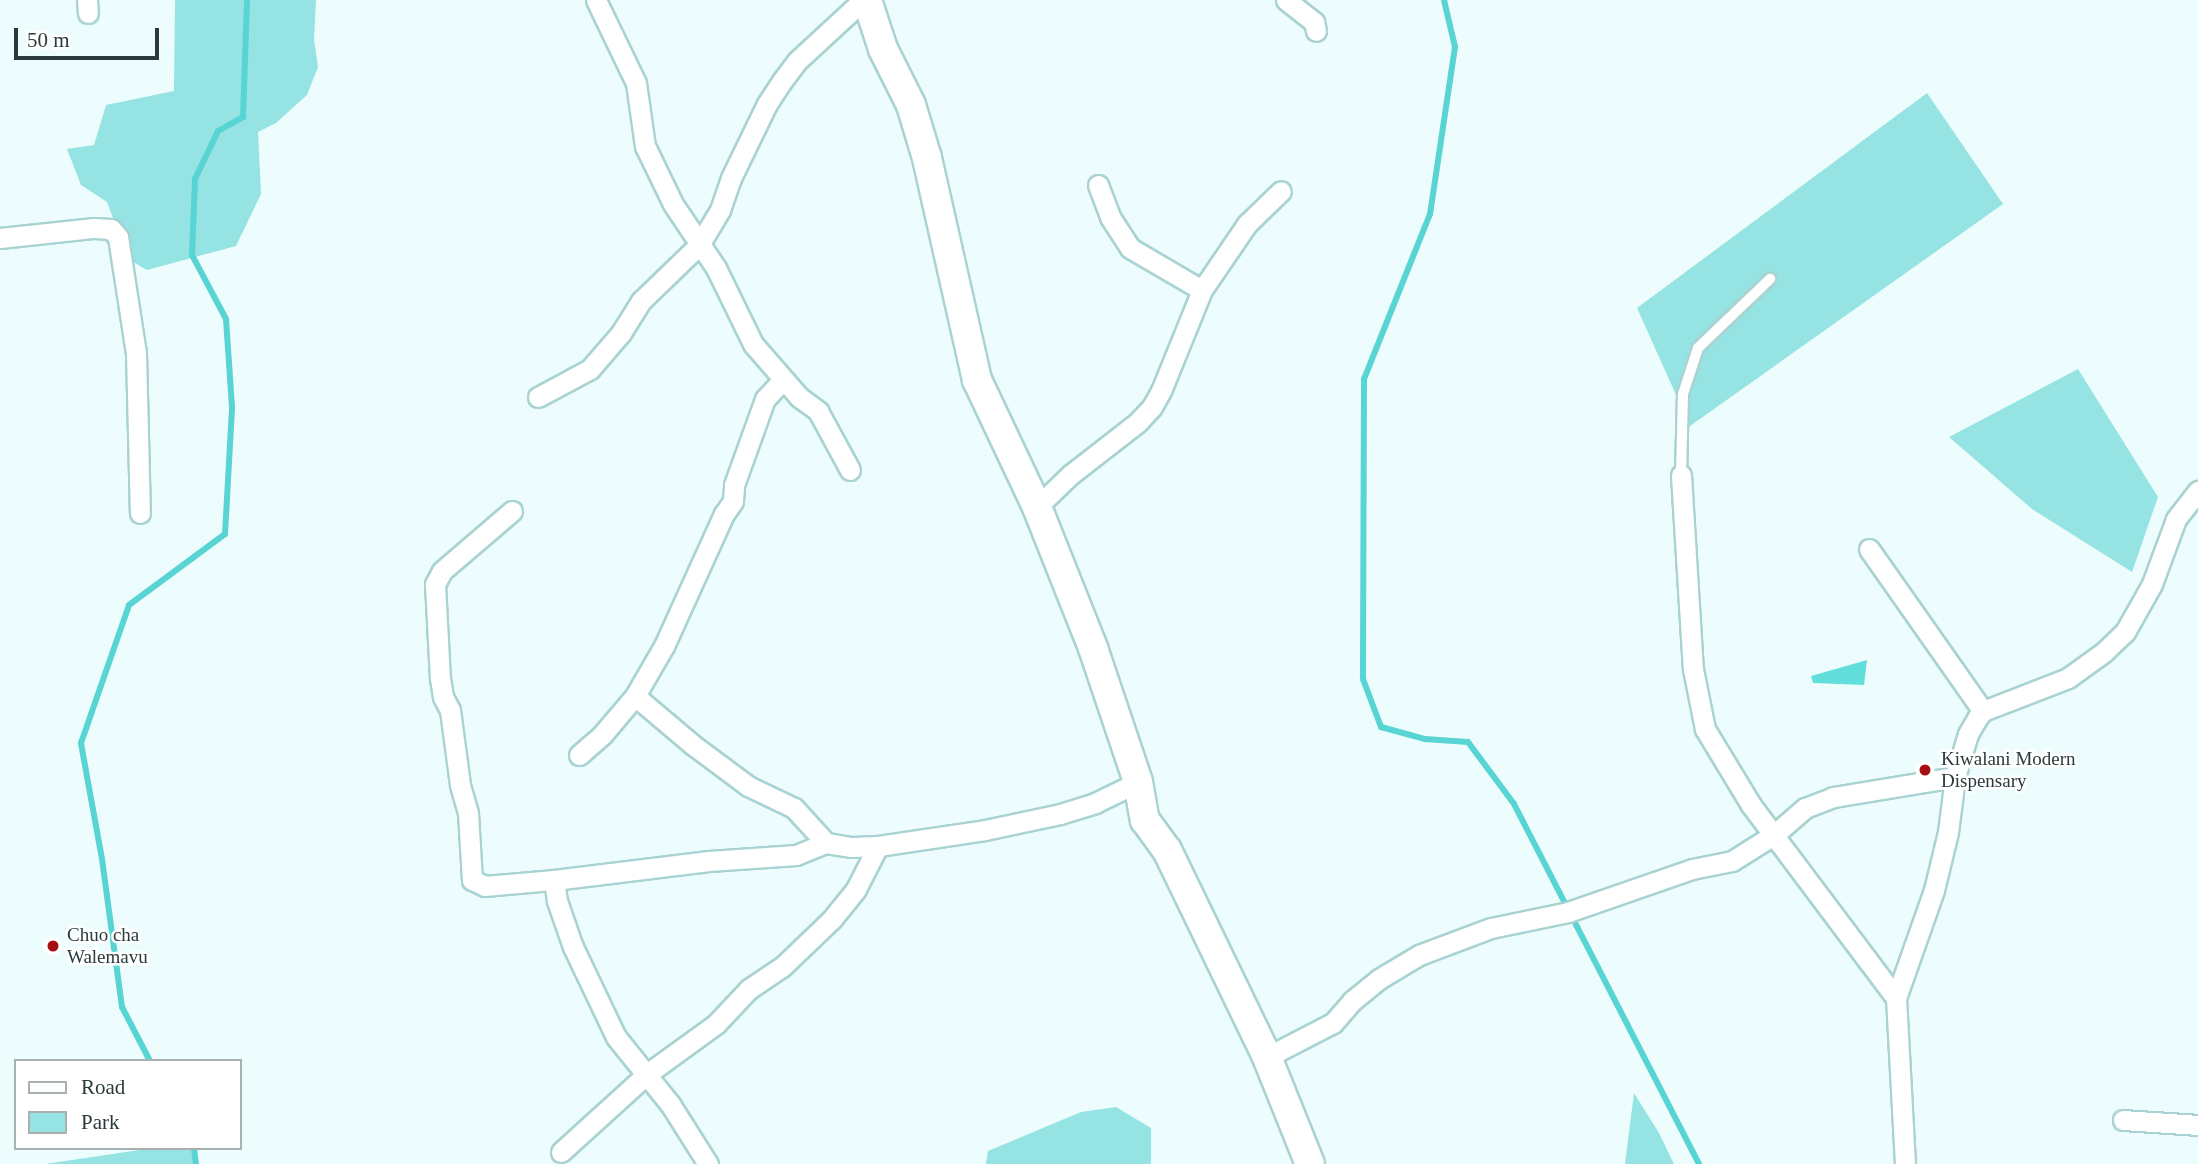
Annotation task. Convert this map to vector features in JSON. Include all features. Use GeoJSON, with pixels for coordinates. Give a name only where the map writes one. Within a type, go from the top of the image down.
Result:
{"type":"FeatureCollection","features":[{"type":"Feature","properties":{"kind":"street"},"geometry":{"type":"LineString","coordinates":[[596,0],[636,83],[645,146],[652,165],[699,245],[716,268],[753,344],[783,380],[818,411],[850,470]]}},
{"type":"Feature","properties":{"kind":"street"},"geometry":{"type":"LineString","coordinates":[[538,397],[590,369],[621,333],[641,302],[699,245],[720,210],[731,178],[767,104],[782,80],[797,61],[865,0],[883,49],[911,105],[927,158],[977,380],[1037,507],[1093,648],[1138,782],[1145,820],[1167,850],[1266,1057],[1310,1164]]}},
{"type":"Feature","properties":{"kind":"street"},"geometry":{"type":"LineString","coordinates":[[1286,0],[1314,22],[1316,31]]}},
{"type":"Feature","properties":{"kind":"street"},"geometry":{"type":"LineString","coordinates":[[1098,186],[1110,217],[1130,248],[1202,290]]}},
{"type":"Feature","properties":{"kind":"street"},"geometry":{"type":"LineString","coordinates":[[1037,507],[1070,475],[1138,422],[1152,407],[1202,290],[1247,224],[1281,191]]}},
{"type":"Feature","properties":{"kind":"street"},"geometry":{"type":"LineString","coordinates":[[0,237],[94,228],[111,229],[118,237],[136,353],[140,513]]}},
{"type":"Feature","properties":{"kind":"street"},"geometry":{"type":"LineString","coordinates":[[579,755],[635,696],[664,646],[724,514],[733,501],[734,485],[765,399],[783,380]]}},
{"type":"Feature","properties":{"kind":"street"},"geometry":{"type":"LineString","coordinates":[[1681,475],[1693,669],[1705,729],[1751,806],[1775,834],[1847,937],[1896,998]]}},
{"type":"Feature","properties":{"kind":"street"},"geometry":{"type":"LineString","coordinates":[[1905,1164],[1896,998],[1934,890],[1948,832],[1955,777],[1968,734],[1983,711],[2068,678],[2105,652],[2125,632],[2152,584],[2176,519],[2198,491]]}},
{"type":"Feature","properties":{"kind":"street"},"geometry":{"type":"LineString","coordinates":[[512,511],[442,571],[435,584],[435,633],[440,678],[443,697],[450,709],[460,785],[468,813],[472,880],[485,886],[709,861],[796,855],[826,843],[852,848],[878,846],[985,830],[1060,814],[1095,803],[1138,782]]}},
{"type":"Feature","properties":{"kind":"street"},"geometry":{"type":"LineString","coordinates":[[1869,549],[1983,711]]}},
{"type":"Feature","properties":{"kind":"street"},"geometry":{"type":"LineString","coordinates":[[635,696],[693,745],[748,786],[794,807],[826,843]]}},
{"type":"Feature","properties":{"kind":"street"},"geometry":{"type":"LineString","coordinates":[[1266,1057],[1333,1023],[1352,1001],[1419,956],[1491,928],[1568,912],[1692,869],[1732,861],[1775,834],[1805,808],[1833,797],[1955,777]]}},
{"type":"Feature","properties":{"kind":"street"},"geometry":{"type":"LineString","coordinates":[[561,1152],[647,1074],[716,1024],[749,989],[782,967],[832,919],[856,889],[878,846]]}},
{"type":"Feature","properties":{"kind":"street"},"geometry":{"type":"LineString","coordinates":[[554,880],[564,923],[587,981],[616,1037],[647,1074],[699,1146],[708,1164]]}},
{"type":"Feature","properties":{"kind":"street"},"geometry":{"type":"LineString","coordinates":[[2123,1120],[2198,1125]]}},
{"type":"Feature","properties":{"kind":"lane"},"geometry":{"type":"LineString","coordinates":[[1681,475],[1683,394],[1698,348],[1770,279]]}},
{"type":"Feature","properties":{"kind":"green space"},"geometry":{"type":"Polygon","coordinates":[[[175,0],[316,0],[314,40],[318,67],[307,95],[276,123],[258,132],[261,194],[236,246],[147,270],[128,259],[107,202],[81,185],[67,149],[94,145],[106,105],[174,91],[175,0]]]}},
{"type":"Feature","properties":{"kind":"green space"},"geometry":{"type":"Polygon","coordinates":[[[1927,93],[2003,204],[1690,426],[1637,308],[1927,93]]]}},
{"type":"Feature","properties":{"kind":"green space"},"geometry":{"type":"Polygon","coordinates":[[[2078,369],[2158,497],[2132,572],[2032,509],[1949,437],[2078,369]]]}},
{"type":"Feature","properties":{"kind":"green space"},"geometry":{"type":"Polygon","coordinates":[[[1634,1093],[1659,1133],[1674,1164],[1625,1164],[1634,1093]]]}},
{"type":"Feature","properties":{"kind":"green space"},"geometry":{"type":"Polygon","coordinates":[[[1116,1107],[1151,1128],[1151,1164],[986,1164],[988,1151],[1081,1112],[1116,1107]]]}},
{"type":"Feature","properties":{"kind":"green space"},"geometry":{"type":"Polygon","coordinates":[[[140,1150],[194,1150],[193,1164],[45,1164],[140,1150]]]}},
{"type":"Feature","properties":{"kind":"shaded area"},"geometry":{"type":"Polygon","coordinates":[[[1867,660],[1864,685],[1813,683],[1811,676],[1867,660]]]}},
{"type":"Feature","properties":{"kind":"waterway"},"geometry":{"type":"LineString","coordinates":[[149,1059],[122,1007],[102,859],[81,743],[129,605],[225,534],[232,407],[226,319],[192,255],[195,179],[218,131],[243,117],[247,0]]}},
{"type":"Feature","properties":{"kind":"waterway"},"geometry":{"type":"LineString","coordinates":[[1444,0],[1455,47],[1430,214],[1364,379],[1363,679],[1381,727],[1425,739],[1468,742],[1514,804],[1699,1164]]}},
{"type":"Feature","properties":{"kind":"waterway"},"geometry":{"type":"LineString","coordinates":[[194,1150],[196,1164]]}},
{"type":"Feature","properties":{"kind":"place","name":"Kiwalani Modern Dispensary"},"geometry":{"type":"Point","coordinates":[1925,770]}},
{"type":"Feature","properties":{"kind":"place","name":"Chuo cha Walemavu"},"geometry":{"type":"Point","coordinates":[53,946]}}]}
